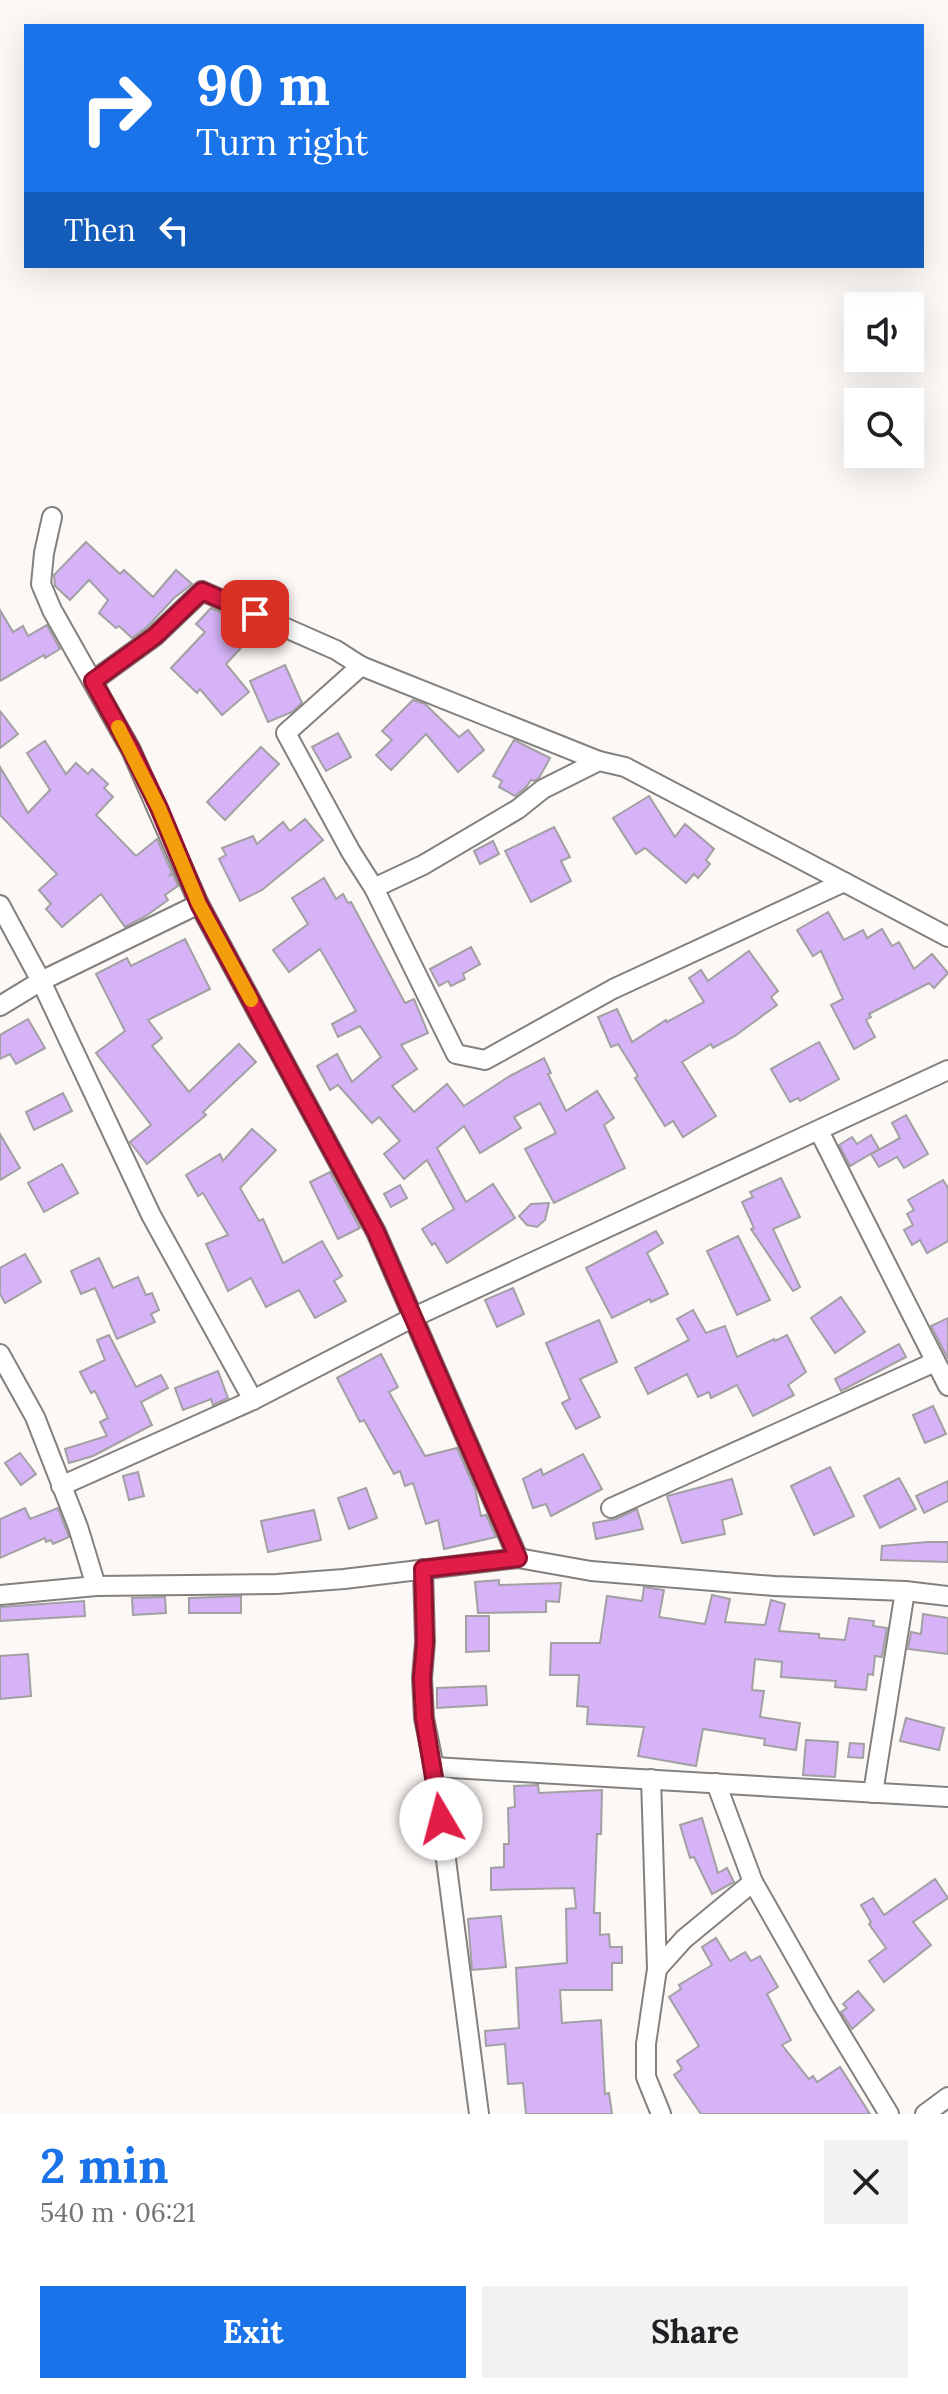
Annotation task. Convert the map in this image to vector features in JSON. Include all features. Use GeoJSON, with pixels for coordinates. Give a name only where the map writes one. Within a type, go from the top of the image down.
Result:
{"type":"FeatureCollection","features":[{"type":"Feature","properties":{"kind":"street"},"geometry":{"type":"LineString","coordinates":[[52,517],[41,584],[52,610],[152,793],[199,904],[376,1232],[518,1558]]}},
{"type":"Feature","properties":{"kind":"street"},"geometry":{"type":"LineString","coordinates":[[93,681],[155,636],[202,591],[336,650],[361,666],[599,761],[625,767],[948,937]]}},
{"type":"Feature","properties":{"kind":"street"},"geometry":{"type":"LineString","coordinates":[[361,666],[286,733],[374,888],[456,1054],[485,1060],[613,989],[844,882]]}},
{"type":"Feature","properties":{"kind":"street"},"geometry":{"type":"LineString","coordinates":[[374,888],[423,865],[518,809],[543,789],[599,761]]}},
{"type":"Feature","properties":{"kind":"street"},"geometry":{"type":"LineString","coordinates":[[0,1006],[41,981],[199,904]]}},
{"type":"Feature","properties":{"kind":"street"},"geometry":{"type":"LineString","coordinates":[[0,905],[41,981],[151,1215],[253,1400]]}},
{"type":"Feature","properties":{"kind":"street"},"geometry":{"type":"LineString","coordinates":[[61,1486],[253,1400],[414,1317],[948,1070]]}},
{"type":"Feature","properties":{"kind":"street"},"geometry":{"type":"LineString","coordinates":[[819,1131],[948,1386]]}},
{"type":"Feature","properties":{"kind":"street"},"geometry":{"type":"LineString","coordinates":[[0,1354],[35,1417],[78,1527],[96,1586]]}},
{"type":"Feature","properties":{"kind":"street"},"geometry":{"type":"LineString","coordinates":[[611,1508],[935,1362]]}},
{"type":"Feature","properties":{"kind":"street"},"geometry":{"type":"LineString","coordinates":[[0,1595],[96,1586],[277,1584],[518,1558],[591,1571],[948,1596]]}},
{"type":"Feature","properties":{"kind":"street"},"geometry":{"type":"LineString","coordinates":[[423,1569],[424,1718],[434,1767],[479,2114]]}},
{"type":"Feature","properties":{"kind":"street"},"geometry":{"type":"LineString","coordinates":[[873,1793],[905,1591]]}},
{"type":"Feature","properties":{"kind":"street"},"geometry":{"type":"LineString","coordinates":[[434,1767],[947,1798]]}},
{"type":"Feature","properties":{"kind":"street"},"geometry":{"type":"LineString","coordinates":[[651,1779],[657,1969],[646,2044],[646,2077],[661,2114]]}},
{"type":"Feature","properties":{"kind":"street"},"geometry":{"type":"LineString","coordinates":[[716,1783],[753,1882],[889,2114]]}},
{"type":"Feature","properties":{"kind":"street"},"geometry":{"type":"LineString","coordinates":[[657,1969],[684,1939],[753,1882]]}},
{"type":"Feature","properties":{"kind":"street"},"geometry":{"type":"LineString","coordinates":[[925,2114],[948,2097]]}},
{"type":"Feature","properties":{"kind":"building"},"geometry":{"type":"Polygon","coordinates":[[[86,542],[120,574],[124,570],[153,597],[176,570],[192,584],[132,638],[99,613],[108,600],[89,580],[70,600],[55,586],[54,575],[86,542]]]}},
{"type":"Feature","properties":{"kind":"building"},"geometry":{"type":"Polygon","coordinates":[[[211,608],[220,612],[249,639],[226,664],[249,692],[222,715],[200,689],[197,693],[171,668],[205,632],[196,624],[211,608]]]}},
{"type":"Feature","properties":{"kind":"building"},"geometry":{"type":"Polygon","coordinates":[[[0,610],[13,632],[23,626],[28,636],[47,625],[60,649],[0,681],[0,610]]]}},
{"type":"Feature","properties":{"kind":"building"},"geometry":{"type":"Polygon","coordinates":[[[285,665],[302,703],[292,712],[268,722],[250,681],[285,665]]]}},
{"type":"Feature","properties":{"kind":"building"},"geometry":{"type":"Polygon","coordinates":[[[413,700],[425,704],[459,737],[468,730],[484,750],[458,772],[426,734],[391,770],[376,755],[392,740],[382,731],[413,700]]]}},
{"type":"Feature","properties":{"kind":"building"},"geometry":{"type":"Polygon","coordinates":[[[0,711],[18,734],[0,748],[0,711]]]}},
{"type":"Feature","properties":{"kind":"building"},"geometry":{"type":"Polygon","coordinates":[[[338,733],[351,757],[326,771],[312,747],[338,733]]]}},
{"type":"Feature","properties":{"kind":"building"},"geometry":{"type":"Polygon","coordinates":[[[514,740],[550,758],[539,778],[531,780],[515,796],[499,787],[502,781],[493,776],[514,740]]]}},
{"type":"Feature","properties":{"kind":"building"},"geometry":{"type":"Polygon","coordinates":[[[45,741],[66,774],[76,763],[88,774],[92,769],[108,784],[104,788],[113,797],[96,815],[136,856],[157,839],[172,873],[169,876],[173,874],[178,886],[165,895],[168,900],[125,927],[101,894],[62,927],[46,909],[51,904],[39,890],[57,874],[0,815],[0,767],[28,813],[50,790],[27,753],[45,741]]]}},
{"type":"Feature","properties":{"kind":"building"},"geometry":{"type":"Polygon","coordinates":[[[261,747],[279,764],[225,820],[207,802],[261,747]]]}},
{"type":"Feature","properties":{"kind":"building"},"geometry":{"type":"Polygon","coordinates":[[[649,796],[675,837],[685,824],[714,849],[706,860],[710,864],[698,878],[694,874],[686,883],[645,848],[636,854],[613,818],[649,796]]]}},
{"type":"Feature","properties":{"kind":"building"},"geometry":{"type":"Polygon","coordinates":[[[305,819],[323,840],[262,890],[240,901],[219,859],[226,855],[222,848],[253,836],[257,844],[283,822],[290,831],[305,819]]]}},
{"type":"Feature","properties":{"kind":"building"},"geometry":{"type":"Polygon","coordinates":[[[554,827],[570,857],[561,861],[571,881],[531,902],[505,851],[554,827]]]}},
{"type":"Feature","properties":{"kind":"building"},"geometry":{"type":"Polygon","coordinates":[[[493,841],[499,854],[480,864],[474,851],[493,841]]]}},
{"type":"Feature","properties":{"kind":"building"},"geometry":{"type":"Polygon","coordinates":[[[324,878],[336,899],[343,894],[348,903],[351,902],[405,1003],[414,999],[428,1033],[401,1045],[417,1069],[392,1086],[414,1112],[447,1084],[464,1106],[544,1058],[551,1073],[548,1074],[566,1111],[597,1091],[614,1118],[604,1125],[625,1168],[554,1203],[525,1149],[556,1133],[540,1103],[514,1117],[521,1128],[480,1153],[464,1126],[437,1148],[466,1202],[493,1184],[515,1218],[447,1263],[422,1229],[454,1209],[427,1160],[404,1179],[384,1154],[400,1141],[379,1117],[372,1123],[338,1085],[330,1090],[317,1066],[337,1054],[352,1082],[381,1057],[360,1026],[338,1037],[332,1024],[356,1011],[320,949],[289,972],[273,950],[308,924],[292,898],[324,878]]]}},
{"type":"Feature","properties":{"kind":"building"},"geometry":{"type":"Polygon","coordinates":[[[828,912],[844,940],[863,930],[867,938],[882,929],[892,946],[899,942],[914,969],[932,954],[948,973],[934,988],[929,983],[869,1014],[871,1017],[866,1020],[875,1037],[854,1049],[831,1005],[843,999],[821,951],[813,956],[797,930],[828,912]]]}},
{"type":"Feature","properties":{"kind":"building"},"geometry":{"type":"Polygon","coordinates":[[[185,939],[210,989],[148,1020],[162,1038],[152,1046],[189,1092],[239,1044],[256,1062],[203,1112],[206,1115],[147,1164],[130,1142],[151,1125],[96,1053],[125,1031],[96,974],[127,958],[131,966],[185,939]]]}},
{"type":"Feature","properties":{"kind":"building"},"geometry":{"type":"Polygon","coordinates":[[[471,947],[480,964],[463,974],[465,979],[451,986],[448,981],[439,986],[430,969],[471,947]]]}},
{"type":"Feature","properties":{"kind":"building"},"geometry":{"type":"Polygon","coordinates":[[[749,951],[778,991],[771,997],[777,1005],[735,1036],[713,1048],[711,1044],[682,1062],[716,1116],[683,1137],[673,1121],[665,1126],[618,1044],[611,1047],[598,1017],[617,1009],[632,1042],[666,1020],[704,1002],[689,978],[701,970],[708,981],[749,951]]]}},
{"type":"Feature","properties":{"kind":"building"},"geometry":{"type":"Polygon","coordinates":[[[28,1019],[45,1048],[16,1064],[10,1054],[0,1059],[0,1035],[28,1019]]]}},
{"type":"Feature","properties":{"kind":"building"},"geometry":{"type":"Polygon","coordinates":[[[819,1042],[839,1079],[800,1101],[798,1098],[790,1102],[771,1069],[819,1042]]]}},
{"type":"Feature","properties":{"kind":"building"},"geometry":{"type":"Polygon","coordinates":[[[63,1093],[72,1111],[34,1130],[26,1112],[63,1093]]]}},
{"type":"Feature","properties":{"kind":"building"},"geometry":{"type":"Polygon","coordinates":[[[906,1115],[928,1154],[904,1168],[897,1157],[879,1167],[871,1154],[900,1138],[892,1123],[906,1115]]]}},
{"type":"Feature","properties":{"kind":"building"},"geometry":{"type":"Polygon","coordinates":[[[252,1129],[276,1150],[240,1188],[259,1221],[263,1219],[283,1263],[322,1241],[342,1276],[334,1281],[346,1301],[315,1318],[299,1290],[266,1307],[251,1278],[228,1291],[206,1244],[228,1235],[203,1193],[198,1196],[186,1175],[220,1154],[223,1161],[252,1129]]]}},
{"type":"Feature","properties":{"kind":"building"},"geometry":{"type":"Polygon","coordinates":[[[0,1134],[20,1168],[0,1180],[0,1134]]]}},
{"type":"Feature","properties":{"kind":"building"},"geometry":{"type":"Polygon","coordinates":[[[871,1135],[879,1149],[850,1166],[839,1145],[852,1137],[857,1144],[871,1135]]]}},
{"type":"Feature","properties":{"kind":"building"},"geometry":{"type":"Polygon","coordinates":[[[62,1164],[78,1193],[44,1212],[28,1183],[62,1164]]]}},
{"type":"Feature","properties":{"kind":"building"},"geometry":{"type":"Polygon","coordinates":[[[330,1172],[360,1228],[338,1239],[310,1182],[330,1172]]]}},
{"type":"Feature","properties":{"kind":"building"},"geometry":{"type":"Polygon","coordinates":[[[781,1178],[800,1217],[773,1229],[800,1287],[793,1291],[751,1229],[754,1228],[742,1202],[753,1197],[750,1192],[781,1178]]]}},
{"type":"Feature","properties":{"kind":"building"},"geometry":{"type":"Polygon","coordinates":[[[943,1180],[948,1188],[948,1241],[927,1253],[920,1240],[912,1245],[904,1230],[913,1225],[907,1214],[914,1210],[908,1200],[943,1180]]]}},
{"type":"Feature","properties":{"kind":"building"},"geometry":{"type":"Polygon","coordinates":[[[400,1185],[407,1198],[391,1207],[384,1194],[400,1185]]]}},
{"type":"Feature","properties":{"kind":"building"},"geometry":{"type":"Polygon","coordinates":[[[549,1203],[545,1220],[537,1227],[527,1225],[519,1216],[531,1204],[549,1203]]]}},
{"type":"Feature","properties":{"kind":"building"},"geometry":{"type":"Polygon","coordinates":[[[656,1231],[663,1243],[647,1253],[668,1294],[651,1302],[650,1299],[612,1318],[586,1268],[656,1231]]]}},
{"type":"Feature","properties":{"kind":"building"},"geometry":{"type":"Polygon","coordinates":[[[738,1236],[770,1300],[737,1315],[707,1251],[738,1236]]]}},
{"type":"Feature","properties":{"kind":"building"},"geometry":{"type":"Polygon","coordinates":[[[25,1254],[41,1282],[5,1303],[0,1294],[0,1268],[25,1254]]]}},
{"type":"Feature","properties":{"kind":"building"},"geometry":{"type":"Polygon","coordinates":[[[99,1258],[113,1288],[138,1277],[146,1295],[152,1293],[159,1310],[151,1314],[155,1322],[117,1339],[95,1288],[81,1294],[71,1271],[99,1258]]]}},
{"type":"Feature","properties":{"kind":"building"},"geometry":{"type":"Polygon","coordinates":[[[513,1288],[524,1314],[497,1327],[485,1300],[513,1288]]]}},
{"type":"Feature","properties":{"kind":"building"},"geometry":{"type":"Polygon","coordinates":[[[841,1297],[865,1332],[835,1353],[811,1318],[841,1297]]]}},
{"type":"Feature","properties":{"kind":"building"},"geometry":{"type":"Polygon","coordinates":[[[693,1310],[706,1333],[725,1326],[737,1357],[787,1335],[806,1372],[788,1385],[794,1395],[753,1416],[737,1385],[711,1398],[709,1392],[698,1397],[687,1374],[648,1394],[635,1368],[689,1340],[677,1319],[693,1310]]]}},
{"type":"Feature","properties":{"kind":"building"},"geometry":{"type":"Polygon","coordinates":[[[948,1318],[948,1359],[931,1326],[948,1318]]]}},
{"type":"Feature","properties":{"kind":"building"},"geometry":{"type":"Polygon","coordinates":[[[599,1320],[617,1362],[580,1379],[600,1417],[576,1429],[562,1403],[570,1399],[546,1343],[599,1320]]]}},
{"type":"Feature","properties":{"kind":"building"},"geometry":{"type":"Polygon","coordinates":[[[109,1335],[136,1387],[161,1375],[168,1388],[141,1402],[152,1425],[93,1456],[69,1463],[65,1449],[107,1436],[100,1422],[108,1418],[95,1391],[91,1393],[80,1372],[105,1360],[97,1340],[109,1335]]]}},
{"type":"Feature","properties":{"kind":"building"},"geometry":{"type":"Polygon","coordinates":[[[899,1344],[906,1357],[841,1391],[835,1379],[899,1344]]]}},
{"type":"Feature","properties":{"kind":"building"},"geometry":{"type":"Polygon","coordinates":[[[381,1354],[398,1387],[389,1392],[425,1456],[457,1448],[475,1489],[481,1516],[486,1515],[496,1537],[444,1549],[438,1520],[426,1524],[413,1483],[405,1486],[400,1471],[394,1474],[364,1420],[360,1422],[337,1378],[381,1354]]]}},
{"type":"Feature","properties":{"kind":"building"},"geometry":{"type":"Polygon","coordinates":[[[218,1371],[228,1398],[213,1405],[211,1399],[183,1410],[175,1388],[218,1371]]]}},
{"type":"Feature","properties":{"kind":"building"},"geometry":{"type":"Polygon","coordinates":[[[933,1406],[946,1434],[925,1443],[913,1415],[933,1406]]]}},
{"type":"Feature","properties":{"kind":"building"},"geometry":{"type":"Polygon","coordinates":[[[20,1453],[36,1474],[21,1485],[5,1463],[20,1453]]]}},
{"type":"Feature","properties":{"kind":"building"},"geometry":{"type":"Polygon","coordinates":[[[583,1454],[602,1489],[551,1516],[546,1504],[533,1508],[523,1479],[541,1469],[543,1475],[583,1454]]]}},
{"type":"Feature","properties":{"kind":"building"},"geometry":{"type":"Polygon","coordinates":[[[830,1467],[854,1516],[814,1535],[791,1486],[830,1467]]]}},
{"type":"Feature","properties":{"kind":"building"},"geometry":{"type":"Polygon","coordinates":[[[138,1472],[144,1496],[129,1500],[123,1476],[138,1472]]]}},
{"type":"Feature","properties":{"kind":"building"},"geometry":{"type":"Polygon","coordinates":[[[899,1478],[916,1509],[880,1528],[864,1496],[899,1478]]]}},
{"type":"Feature","properties":{"kind":"building"},"geometry":{"type":"Polygon","coordinates":[[[732,1479],[742,1514],[722,1520],[725,1534],[682,1543],[667,1496],[732,1479]]]}},
{"type":"Feature","properties":{"kind":"building"},"geometry":{"type":"Polygon","coordinates":[[[948,1481],[948,1501],[924,1513],[916,1496],[948,1481]]]}},
{"type":"Feature","properties":{"kind":"building"},"geometry":{"type":"Polygon","coordinates":[[[366,1488],[377,1518],[349,1529],[338,1498],[366,1488]]]}},
{"type":"Feature","properties":{"kind":"building"},"geometry":{"type":"Polygon","coordinates":[[[25,1508],[30,1519],[58,1508],[69,1537],[53,1544],[51,1540],[46,1542],[45,1538],[0,1558],[0,1519],[25,1508]]]}},
{"type":"Feature","properties":{"kind":"building"},"geometry":{"type":"Polygon","coordinates":[[[637,1509],[643,1529],[596,1539],[593,1523],[616,1519],[637,1509]]]}},
{"type":"Feature","properties":{"kind":"building"},"geometry":{"type":"Polygon","coordinates":[[[314,1510],[321,1540],[268,1552],[261,1521],[314,1510]]]}},
{"type":"Feature","properties":{"kind":"building"},"geometry":{"type":"Polygon","coordinates":[[[948,1542],[948,1562],[881,1560],[882,1546],[948,1542]]]}},
{"type":"Feature","properties":{"kind":"building"},"geometry":{"type":"Polygon","coordinates":[[[499,1580],[499,1585],[561,1583],[559,1602],[546,1601],[546,1612],[478,1613],[475,1582],[499,1580]]]}},
{"type":"Feature","properties":{"kind":"building"},"geometry":{"type":"Polygon","coordinates":[[[644,1587],[664,1590],[659,1617],[705,1624],[712,1595],[730,1599],[725,1622],[765,1625],[771,1600],[785,1604],[779,1631],[819,1634],[819,1638],[845,1640],[849,1618],[874,1621],[873,1626],[887,1628],[882,1657],[875,1656],[873,1675],[868,1674],[866,1690],[835,1687],[836,1681],[781,1677],[782,1662],[755,1659],[752,1690],[764,1691],[760,1717],[800,1723],[796,1750],[764,1745],[765,1739],[703,1729],[696,1766],[638,1756],[644,1727],[587,1724],[588,1707],[577,1706],[579,1675],[550,1675],[551,1643],[600,1643],[607,1596],[642,1601],[644,1587]]]}},
{"type":"Feature","properties":{"kind":"building"},"geometry":{"type":"Polygon","coordinates":[[[241,1596],[241,1613],[189,1613],[189,1598],[241,1596]]]}},
{"type":"Feature","properties":{"kind":"building"},"geometry":{"type":"Polygon","coordinates":[[[165,1597],[166,1613],[133,1615],[132,1598],[165,1597]]]}},
{"type":"Feature","properties":{"kind":"building"},"geometry":{"type":"Polygon","coordinates":[[[84,1601],[85,1616],[0,1621],[0,1607],[84,1601]]]}},
{"type":"Feature","properties":{"kind":"building"},"geometry":{"type":"Polygon","coordinates":[[[923,1614],[948,1618],[948,1654],[908,1649],[911,1632],[921,1634],[923,1614]]]}},
{"type":"Feature","properties":{"kind":"building"},"geometry":{"type":"Polygon","coordinates":[[[466,1616],[489,1616],[489,1651],[466,1652],[466,1616]]]}},
{"type":"Feature","properties":{"kind":"building"},"geometry":{"type":"Polygon","coordinates":[[[28,1654],[31,1696],[0,1699],[0,1656],[28,1654]]]}},
{"type":"Feature","properties":{"kind":"building"},"geometry":{"type":"Polygon","coordinates":[[[486,1686],[487,1705],[437,1708],[437,1688],[486,1686]]]}},
{"type":"Feature","properties":{"kind":"building"},"geometry":{"type":"Polygon","coordinates":[[[906,1718],[944,1728],[939,1750],[900,1741],[906,1718]]]}},
{"type":"Feature","properties":{"kind":"building"},"geometry":{"type":"Polygon","coordinates":[[[806,1740],[838,1742],[835,1777],[803,1775],[806,1740]]]}},
{"type":"Feature","properties":{"kind":"building"},"geometry":{"type":"Polygon","coordinates":[[[850,1743],[864,1744],[863,1758],[848,1757],[850,1743]]]}},
{"type":"Feature","properties":{"kind":"building"},"geometry":{"type":"Polygon","coordinates":[[[538,1785],[539,1793],[602,1790],[594,1913],[600,1913],[600,1935],[609,1934],[610,1947],[622,1947],[622,1963],[612,1963],[612,1990],[560,1990],[562,2023],[601,2020],[605,2094],[609,2093],[612,2114],[526,2114],[523,2083],[508,2084],[505,2044],[486,2046],[485,2031],[519,2028],[516,1968],[567,1963],[566,1909],[576,1908],[574,1888],[491,1890],[491,1868],[504,1867],[504,1844],[509,1844],[508,1808],[515,1807],[514,1786],[538,1785]]]}},
{"type":"Feature","properties":{"kind":"building"},"geometry":{"type":"Polygon","coordinates":[[[702,1818],[718,1873],[727,1868],[734,1882],[712,1894],[694,1857],[690,1858],[680,1825],[702,1818]]]}},
{"type":"Feature","properties":{"kind":"building"},"geometry":{"type":"Polygon","coordinates":[[[935,1879],[948,1898],[913,1922],[931,1945],[884,1982],[869,1961],[886,1948],[869,1924],[871,1922],[861,1905],[873,1898],[884,1915],[935,1879]]]}},
{"type":"Feature","properties":{"kind":"building"},"geometry":{"type":"Polygon","coordinates":[[[501,1916],[506,1967],[472,1970],[468,1919],[501,1916]]]}},
{"type":"Feature","properties":{"kind":"building"},"geometry":{"type":"Polygon","coordinates":[[[716,1938],[730,1961],[745,1952],[751,1961],[760,1956],[778,1987],[767,1994],[791,2040],[782,2045],[809,2079],[813,2076],[817,2082],[840,2067],[870,2114],[701,2114],[674,2075],[682,2069],[677,2061],[699,2046],[669,1997],[681,1989],[679,1985],[712,1965],[702,1947],[716,1938]]]}},
{"type":"Feature","properties":{"kind":"building"},"geometry":{"type":"Polygon","coordinates":[[[858,1991],[874,2010],[852,2029],[841,2012],[847,2008],[843,2004],[858,1991]]]}},
{"type":"Feature","properties":{"kind":"slow traffic"},"geometry":{"type":"LineString","coordinates":[[118,727],[159,808],[199,904],[251,1000]]}},
{"type":"Feature","properties":{"kind":"route"},"geometry":{"type":"LineString","coordinates":[[255,614],[202,591],[155,636],[93,681],[159,808],[199,904],[376,1232],[518,1558],[423,1569],[424,1718],[441,1819]]}}]}
